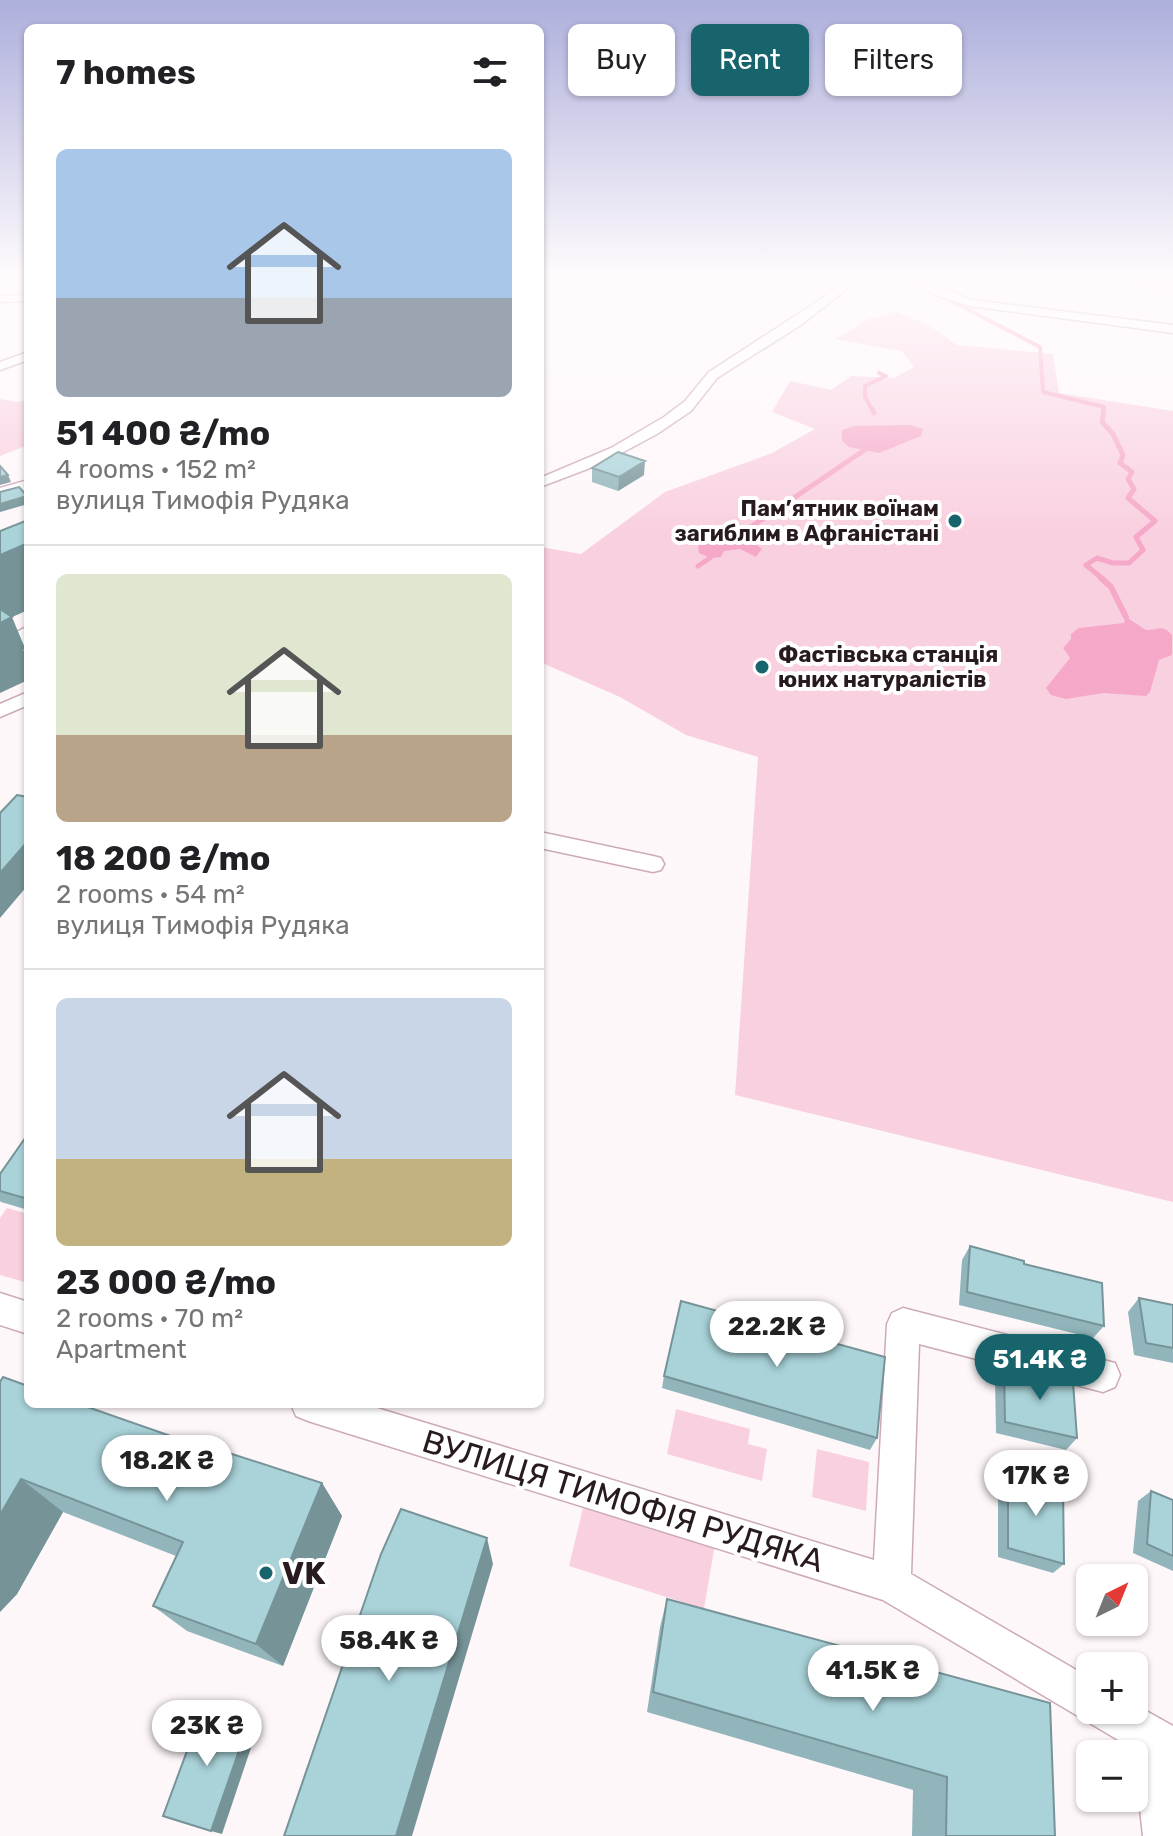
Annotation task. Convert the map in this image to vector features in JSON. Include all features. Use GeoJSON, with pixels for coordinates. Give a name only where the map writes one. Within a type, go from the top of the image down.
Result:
{"type":"FeatureCollection","features":[{"type":"Feature","properties":{"kind":"street"},"geometry":{"type":"LineString","coordinates":[[544,481],[611,455],[689,405],[709,378],[737,361]]}},
{"type":"Feature","properties":{"kind":"street"},"geometry":{"type":"LineString","coordinates":[[0,493],[24,485]]}},
{"type":"Feature","properties":{"kind":"street"},"geometry":{"type":"LineString","coordinates":[[24,633],[14,638],[24,650]]}},
{"type":"Feature","properties":{"kind":"street"},"geometry":{"type":"LineString","coordinates":[[0,711],[24,700]]}},
{"type":"Feature","properties":{"kind":"street"},"geometry":{"type":"LineString","coordinates":[[544,841],[653,864]]}},
{"type":"Feature","properties":{"kind":"street"},"geometry":{"type":"LineString","coordinates":[[0,1309],[24,1317]]}},
{"type":"Feature","properties":{"kind":"street"},"geometry":{"type":"LineString","coordinates":[[892,1584],[903,1324],[1103,1375]]}},
{"type":"Feature","properties":{"kind":"street","name":"ВУЛИЦЯ ТИМОФІЯ РУДЯКА"},"geometry":{"type":"LineString","coordinates":[[321,1408],[892,1584],[1076,1693]]}},
{"type":"Feature","properties":{"kind":"street"},"geometry":{"type":"LineString","coordinates":[[1129,1724],[1161,1743],[1165,1836]]}},
{"type":"Feature","properties":{"kind":"shaded area"},"geometry":{"type":"Polygon","coordinates":[[[909,361],[1054,361],[1059,393],[1173,411],[1173,1202],[735,1095],[758,757],[686,735],[620,697],[544,664],[544,548],[581,554],[665,492],[772,453],[815,429],[772,412],[790,381],[831,390],[851,376],[894,378],[914,367],[909,361]]]}},
{"type":"Feature","properties":{"kind":"shaded area"},"geometry":{"type":"Polygon","coordinates":[[[0,399],[24,400],[24,447],[0,456],[0,399]]]}},
{"type":"Feature","properties":{"kind":"shaded area"},"geometry":{"type":"Polygon","coordinates":[[[910,425],[923,429],[921,436],[879,453],[849,447],[842,441],[842,430],[854,426],[910,425]]]}},
{"type":"Feature","properties":{"kind":"shaded area"},"geometry":{"type":"Polygon","coordinates":[[[721,531],[748,538],[762,549],[756,557],[740,549],[724,551],[721,557],[710,558],[699,553],[698,546],[704,537],[721,531]]]}},
{"type":"Feature","properties":{"kind":"shaded area"},"geometry":{"type":"Polygon","coordinates":[[[1126,617],[1146,630],[1162,628],[1172,635],[1172,655],[1159,660],[1150,692],[1146,696],[1103,693],[1066,699],[1051,695],[1046,688],[1070,658],[1063,648],[1071,639],[1071,634],[1079,628],[1124,623],[1126,617]]]}},
{"type":"Feature","properties":{"kind":"shaded area"},"geometry":{"type":"Polygon","coordinates":[[[7,1208],[24,1213],[24,1282],[0,1275],[0,1218],[7,1208]]]}},
{"type":"Feature","properties":{"kind":"shaded area"},"geometry":{"type":"Polygon","coordinates":[[[676,1409],[750,1429],[748,1444],[767,1449],[762,1481],[667,1454],[676,1409]]]}},
{"type":"Feature","properties":{"kind":"shaded area"},"geometry":{"type":"Polygon","coordinates":[[[817,1449],[869,1462],[866,1511],[812,1497],[817,1449]]]}},
{"type":"Feature","properties":{"kind":"shaded area"},"geometry":{"type":"Polygon","coordinates":[[[584,1504],[715,1544],[704,1609],[569,1566],[584,1504]]]}},
{"type":"Feature","properties":{"kind":"building"},"geometry":{"type":"Polygon","coordinates":[[[618,452],[645,461],[619,477],[592,468],[618,452]]]}},
{"type":"Feature","properties":{"kind":"building"},"geometry":{"type":"Polygon","coordinates":[[[0,466],[8,475],[0,477],[0,466]]]}},
{"type":"Feature","properties":{"kind":"building"},"geometry":{"type":"Polygon","coordinates":[[[19,487],[24,497],[0,504],[0,492],[19,487]]]}},
{"type":"Feature","properties":{"kind":"building"},"geometry":{"type":"Polygon","coordinates":[[[24,522],[24,545],[0,555],[0,531],[24,522]]]}},
{"type":"Feature","properties":{"kind":"building"},"geometry":{"type":"Polygon","coordinates":[[[0,609],[12,617],[0,623],[0,609]]]}},
{"type":"Feature","properties":{"kind":"building"},"geometry":{"type":"Polygon","coordinates":[[[17,795],[24,796],[24,846],[0,873],[0,813],[17,795]]]}},
{"type":"Feature","properties":{"kind":"building"},"geometry":{"type":"Polygon","coordinates":[[[24,1140],[24,1198],[0,1191],[0,1174],[24,1140]]]}},
{"type":"Feature","properties":{"kind":"building"},"geometry":{"type":"Polygon","coordinates":[[[970,1246],[1024,1261],[1024,1264],[1102,1283],[1104,1326],[967,1292],[970,1246]]]}},
{"type":"Feature","properties":{"kind":"building"},"geometry":{"type":"Polygon","coordinates":[[[1139,1298],[1173,1305],[1173,1348],[1146,1343],[1139,1298]]]}},
{"type":"Feature","properties":{"kind":"building"},"geometry":{"type":"Polygon","coordinates":[[[681,1301],[885,1357],[877,1438],[664,1376],[681,1301]]]}},
{"type":"Feature","properties":{"kind":"building"},"geometry":{"type":"Polygon","coordinates":[[[1004,1366],[1073,1382],[1077,1438],[1005,1422],[1004,1366]]]}},
{"type":"Feature","properties":{"kind":"building"},"geometry":{"type":"Polygon","coordinates":[[[3,1377],[24,1385],[24,1408],[90,1408],[225,1455],[226,1452],[322,1483],[256,1644],[153,1606],[183,1542],[21,1479],[0,1515],[0,1382],[3,1377]]]}},
{"type":"Feature","properties":{"kind":"building"},"geometry":{"type":"Polygon","coordinates":[[[1008,1473],[1063,1487],[1064,1564],[1008,1548],[1008,1473]]]}},
{"type":"Feature","properties":{"kind":"building"},"geometry":{"type":"Polygon","coordinates":[[[1151,1491],[1173,1500],[1173,1556],[1147,1544],[1151,1491]]]}},
{"type":"Feature","properties":{"kind":"building"},"geometry":{"type":"Polygon","coordinates":[[[401,1509],[487,1538],[396,1836],[284,1836],[381,1554],[401,1509]]]}},
{"type":"Feature","properties":{"kind":"building"},"geometry":{"type":"Polygon","coordinates":[[[667,1599],[1050,1703],[1055,1836],[946,1836],[947,1777],[653,1692],[667,1599]]]}},
{"type":"Feature","properties":{"kind":"building"},"geometry":{"type":"Polygon","coordinates":[[[204,1705],[250,1719],[211,1831],[163,1816],[204,1705]]]}},
{"type":"Feature","properties":{"kind":"waterway"},"geometry":{"type":"LineString","coordinates":[[1041,361],[1043,392],[1104,407],[1103,411]]}},
{"type":"Feature","properties":{"kind":"waterway"},"geometry":{"type":"LineString","coordinates":[[873,411],[865,397],[865,386],[886,376],[879,373]]}},
{"type":"Feature","properties":{"kind":"waterway"},"geometry":{"type":"LineString","coordinates":[[1104,409],[1102,422],[1113,434],[1123,455],[1120,463],[1132,472],[1128,479],[1134,489],[1128,498],[1155,521],[1136,537],[1143,550],[1129,563],[1113,563],[1097,558],[1086,565],[1104,580]]}},
{"type":"Feature","properties":{"kind":"waterway"},"geometry":{"type":"LineString","coordinates":[[739,535],[866,449]]}},
{"type":"Feature","properties":{"kind":"waterway"},"geometry":{"type":"LineString","coordinates":[[698,566],[710,558]]}},
{"type":"Feature","properties":{"kind":"waterway"},"geometry":{"type":"LineString","coordinates":[[1101,578],[1111,587],[1126,617]]}},
{"type":"Feature","properties":{"kind":"place","name":"Пам’ятник воїнам загиблим в Афганістані"},"geometry":{"type":"Point","coordinates":[955,521]}},
{"type":"Feature","properties":{"kind":"place","name":"Фастівська станція юних натуралістів"},"geometry":{"type":"Point","coordinates":[762,667]}},
{"type":"Feature","properties":{"kind":"place","name":"VK"},"geometry":{"type":"Point","coordinates":[266,1573]}}]}
